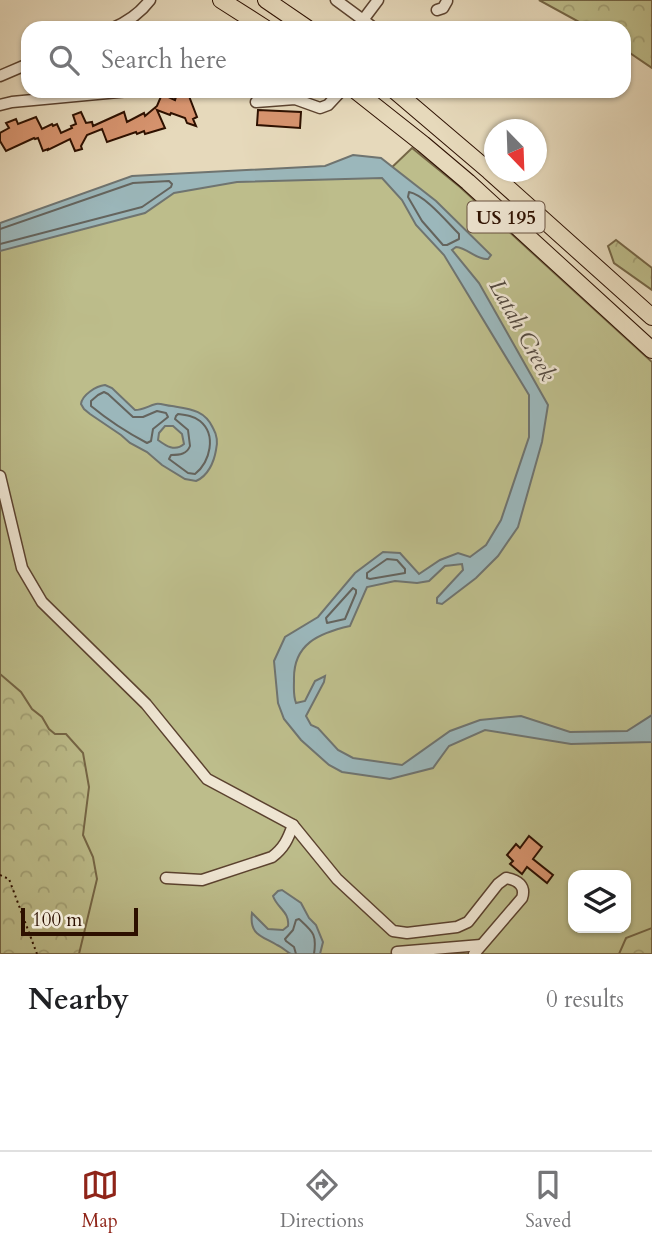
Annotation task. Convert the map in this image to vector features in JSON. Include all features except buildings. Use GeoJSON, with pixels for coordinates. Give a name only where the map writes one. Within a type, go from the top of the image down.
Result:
{"type":"FeatureCollection","features":[{"type":"Feature","properties":{"kind":"highway"},"geometry":{"type":"LineString","coordinates":[[221,0],[254,21]]}},
{"type":"Feature","properties":{"kind":"highway"},"geometry":{"type":"LineString","coordinates":[[266,0],[297,21]]}},
{"type":"Feature","properties":{"kind":"highway","name":"US 195"},"geometry":{"type":"LineString","coordinates":[[365,98],[467,182],[652,350]]}},
{"type":"Feature","properties":{"kind":"highway","name":"US 195"},"geometry":{"type":"LineString","coordinates":[[403,98],[652,317]]}},
{"type":"Feature","properties":{"kind":"street"},"geometry":{"type":"LineString","coordinates":[[126,21],[144,8],[150,0]]}},
{"type":"Feature","properties":{"kind":"street"},"geometry":{"type":"LineString","coordinates":[[336,0],[363,20],[378,0]]}},
{"type":"Feature","properties":{"kind":"street"},"geometry":{"type":"LineString","coordinates":[[437,10],[443,8],[447,1]]}},
{"type":"Feature","properties":{"kind":"street"},"geometry":{"type":"LineString","coordinates":[[0,76],[21,67]]}},
{"type":"Feature","properties":{"kind":"street"},"geometry":{"type":"LineString","coordinates":[[0,105],[55,98]]}},
{"type":"Feature","properties":{"kind":"street"},"geometry":{"type":"LineString","coordinates":[[256,102],[295,100],[320,108],[334,98]]}},
{"type":"Feature","properties":{"kind":"street"},"geometry":{"type":"LineString","coordinates":[[0,476],[22,568],[42,602],[146,704],[207,779],[293,825],[338,879],[393,931],[396,931],[407,933],[457,928],[468,922],[498,884],[506,878],[521,884],[524,891],[522,898],[477,949],[397,953],[396,931]]}},
{"type":"Feature","properties":{"kind":"street"},"geometry":{"type":"LineString","coordinates":[[166,878],[202,880],[272,857],[281,850],[293,825]]}},
{"type":"Feature","properties":{"kind":"path"},"geometry":{"type":"LineString","coordinates":[[0,876],[9,879],[37,954]]}},
{"type":"Feature","properties":{"kind":"green space"},"geometry":{"type":"Polygon","coordinates":[[[539,0],[652,0],[652,68],[631,54],[631,21],[577,21],[539,0]]]}},
{"type":"Feature","properties":{"kind":"green space"},"geometry":{"type":"Polygon","coordinates":[[[412,148],[460,187],[652,362],[652,954],[0,954],[0,235],[174,185],[387,172],[412,148]]]}},
{"type":"Feature","properties":{"kind":"green space"},"geometry":{"type":"Polygon","coordinates":[[[616,240],[652,268],[652,290],[614,263],[608,246],[616,240]]]}},
{"type":"Feature","properties":{"kind":"green space"},"geometry":{"type":"Polygon","coordinates":[[[0,674],[21,692],[49,729],[55,734],[66,734],[83,753],[89,787],[83,835],[93,857],[97,879],[79,954],[0,954],[0,674]]]}},
{"type":"Feature","properties":{"kind":"green space"},"geometry":{"type":"Polygon","coordinates":[[[652,928],[652,954],[619,954],[626,938],[652,928]]]}},
{"type":"Feature","properties":{"kind":"water"},"geometry":{"type":"Polygon","coordinates":[[[353,155],[381,158],[436,201],[491,255],[484,259],[460,248],[452,250],[479,283],[548,405],[542,442],[518,527],[498,556],[476,578],[442,604],[437,603],[437,598],[463,570],[462,564],[445,566],[429,581],[395,581],[367,587],[350,626],[318,637],[303,649],[298,657],[295,668],[296,703],[305,701],[315,681],[325,676],[306,716],[311,725],[318,728],[338,750],[353,758],[402,765],[450,731],[480,720],[521,716],[570,732],[627,731],[652,715],[652,742],[571,744],[485,730],[449,746],[433,768],[390,779],[342,772],[329,765],[301,740],[284,719],[278,703],[274,661],[285,637],[318,617],[355,573],[383,552],[400,553],[419,574],[440,560],[458,553],[470,557],[486,545],[501,520],[529,437],[529,395],[444,255],[416,225],[402,200],[382,178],[237,182],[174,193],[145,213],[0,251],[0,223],[132,176],[325,166],[353,155]]]}},
{"type":"Feature","properties":{"kind":"water"},"geometry":{"type":"Polygon","coordinates":[[[101,386],[112,388],[135,410],[160,404],[191,410],[206,417],[217,441],[214,459],[207,472],[196,481],[185,479],[90,414],[84,409],[82,401],[90,392],[101,386]],[[165,426],[159,433],[158,440],[177,448],[184,444],[182,434],[173,426],[165,426]]]}},
{"type":"Feature","properties":{"kind":"water"},"geometry":{"type":"Polygon","coordinates":[[[282,890],[301,903],[316,925],[323,942],[320,954],[291,954],[255,930],[252,913],[268,929],[283,930],[288,926],[287,917],[273,896],[282,890]]]}},
{"type":"Feature","properties":{"kind":"water label","name":"Latah Creek"},"geometry":{"type":"Point","coordinates":[523,330]}}]}
